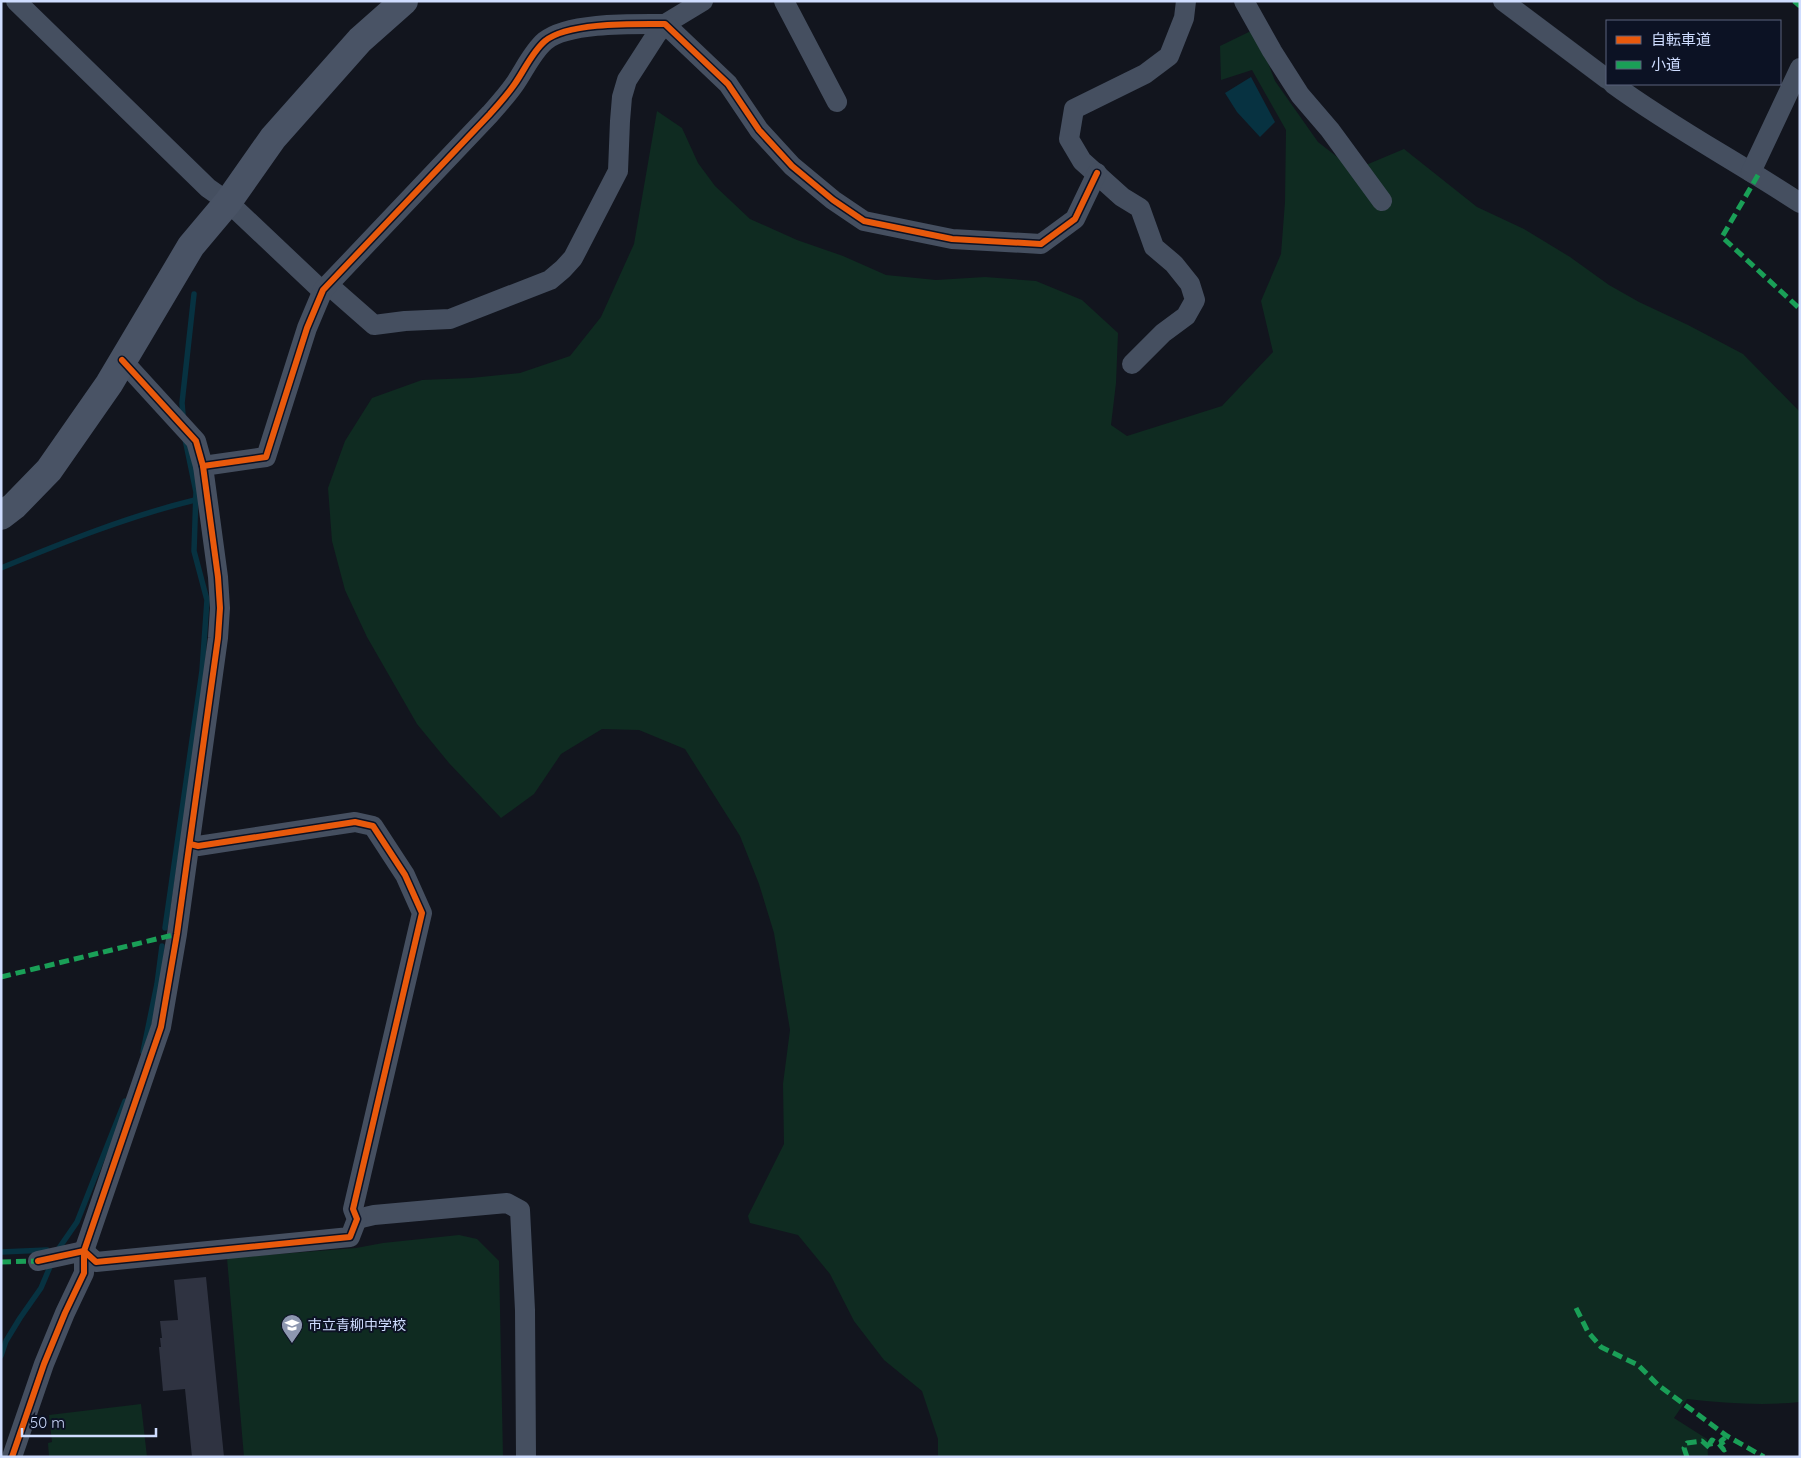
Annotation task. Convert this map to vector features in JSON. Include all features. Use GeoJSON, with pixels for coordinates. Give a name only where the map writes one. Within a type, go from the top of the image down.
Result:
{"type":"FeatureCollection","features":[{"type":"Feature","properties":{"kind":"street"},"geometry":{"type":"LineString","coordinates":[[16,1],[208,188],[228,202],[319,288],[333,290],[374,325],[405,321],[450,319],[550,280],[563,269],[574,258],[618,171],[622,97],[627,80],[665,24],[703,1]]}},
{"type":"Feature","properties":{"kind":"street"},"geometry":{"type":"LineString","coordinates":[[1,516],[14,506],[49,470],[108,384],[191,246],[228,202],[273,138],[360,40],[404,1]]}},
{"type":"Feature","properties":{"kind":"street"},"geometry":{"type":"LineString","coordinates":[[784,1],[837,102]]}},
{"type":"Feature","properties":{"kind":"street"},"geometry":{"type":"LineString","coordinates":[[1132,364],[1163,333],[1186,316],[1195,300],[1190,284],[1174,264],[1154,247],[1140,208],[1122,197],[1082,161],[1069,139],[1074,109],[1145,74],[1169,56],[1184,18],[1186,1]]}},
{"type":"Feature","properties":{"kind":"street"},"geometry":{"type":"LineString","coordinates":[[1244,1],[1272,51],[1300,95],[1330,130],[1382,201]]}},
{"type":"Feature","properties":{"kind":"street"},"geometry":{"type":"LineString","coordinates":[[1503,1],[1606,78]]}},
{"type":"Feature","properties":{"kind":"street"},"geometry":{"type":"LineString","coordinates":[[203,466],[266,457],[308,328],[324,290],[490,114],[514,86],[538,48],[556,34],[589,27],[665,24],[728,84],[759,130],[792,166],[833,200],[864,221],[952,239],[1041,244],[1076,219],[1097,174]]}},
{"type":"Feature","properties":{"kind":"street"},"geometry":{"type":"LineString","coordinates":[[1751,172],[1800,68]]}},
{"type":"Feature","properties":{"kind":"street"},"geometry":{"type":"LineString","coordinates":[[1614,85],[1645,107],[1800,203]]}},
{"type":"Feature","properties":{"kind":"street"},"geometry":{"type":"LineString","coordinates":[[12,1457],[44,1364],[84,1273],[84,1251],[161,1027],[177,934],[216,661],[220,608],[218,577],[203,466],[196,441],[122,360]]}},
{"type":"Feature","properties":{"kind":"street"},"geometry":{"type":"LineString","coordinates":[[190,844],[198,846],[356,822],[373,826],[405,875],[422,913],[353,1209],[358,1219]]}},
{"type":"Feature","properties":{"kind":"street"},"geometry":{"type":"LineString","coordinates":[[358,1219],[374,1215],[507,1203],[520,1210],[525,1310],[526,1457]]}},
{"type":"Feature","properties":{"kind":"street"},"geometry":{"type":"LineString","coordinates":[[84,1251],[96,1262],[350,1237],[358,1219]]}},
{"type":"Feature","properties":{"kind":"street"},"geometry":{"type":"LineString","coordinates":[[38,1261],[84,1251]]}},
{"type":"Feature","properties":{"kind":"green space"},"geometry":{"type":"Polygon","coordinates":[[[1255,29],[1275,81],[1318,142],[1354,170],[1404,149],[1477,207],[1524,229],[1570,257],[1609,285],[1639,302],[1743,354],[1800,412],[1800,1402],[1744,1404],[1687,1399],[1674,1418],[1707,1439],[1708,1457],[938,1457],[938,1439],[922,1391],[884,1360],[854,1321],[830,1274],[798,1235],[750,1223],[748,1216],[784,1144],[783,1084],[790,1030],[774,933],[759,884],[740,836],[685,749],[639,730],[602,729],[561,754],[534,794],[501,818],[449,763],[417,724],[367,637],[345,590],[332,541],[328,488],[345,441],[372,398],[422,380],[520,373],[570,356],[601,317],[634,244],[657,111],[682,128],[698,163],[715,186],[750,219],[797,240],[843,256],[886,275],[936,280],[985,277],[1036,281],[1082,300],[1118,333],[1116,383],[1111,425],[1127,436],[1222,406],[1273,352],[1261,301],[1281,254],[1285,202],[1286,130],[1252,70],[1221,80],[1220,46],[1255,29]]]}},
{"type":"Feature","properties":{"kind":"green space"},"geometry":{"type":"Polygon","coordinates":[[[459,1235],[477,1239],[499,1261],[503,1457],[244,1457],[227,1258],[356,1248],[383,1243],[459,1235]]]}},
{"type":"Feature","properties":{"kind":"green space"},"geometry":{"type":"Polygon","coordinates":[[[141,1404],[147,1457],[49,1457],[48,1443],[52,1442],[49,1415],[141,1404]]]}},
{"type":"Feature","properties":{"kind":"water"},"geometry":{"type":"Polygon","coordinates":[[[1251,77],[1275,122],[1260,137],[1237,112],[1225,93],[1251,77]]]}},
{"type":"Feature","properties":{"kind":"building"},"geometry":{"type":"Polygon","coordinates":[[[206,1277],[224,1457],[192,1457],[185,1389],[163,1391],[159,1347],[161,1347],[160,1338],[162,1338],[160,1321],[178,1320],[174,1280],[206,1277]]]}},
{"type":"Feature","properties":{"kind":"waterway"},"geometry":{"type":"LineString","coordinates":[[183,415],[182,403],[194,294]]}},
{"type":"Feature","properties":{"kind":"waterway"},"geometry":{"type":"LineString","coordinates":[[165,928],[202,671],[207,600],[194,551],[196,492],[185,439]]}},
{"type":"Feature","properties":{"kind":"waterway"},"geometry":{"type":"LineString","coordinates":[[1,568],[121,522],[195,500]]}},
{"type":"Feature","properties":{"kind":"waterway"},"geometry":{"type":"LineString","coordinates":[[143,1052],[157,984],[162,946]]}},
{"type":"Feature","properties":{"kind":"waterway"},"geometry":{"type":"LineString","coordinates":[[57,1251],[77,1222],[125,1101]]}},
{"type":"Feature","properties":{"kind":"waterway"},"geometry":{"type":"LineString","coordinates":[[1,1252],[47,1250]]}},
{"type":"Feature","properties":{"kind":"waterway"},"geometry":{"type":"LineString","coordinates":[[1,1356],[6,1341],[41,1288],[52,1262]]}},
{"type":"Feature","properties":{"kind":"marked path"},"geometry":{"type":"LineString","coordinates":[[1794,1],[1800,6]]}},
{"type":"Feature","properties":{"kind":"marked path"},"geometry":{"type":"LineString","coordinates":[[1758,175],[1722,237],[1800,309]]}},
{"type":"Feature","properties":{"kind":"marked path"},"geometry":{"type":"LineString","coordinates":[[1,977],[177,934]]}},
{"type":"Feature","properties":{"kind":"marked path"},"geometry":{"type":"LineString","coordinates":[[1,1262],[38,1261]]}},
{"type":"Feature","properties":{"kind":"marked path"},"geometry":{"type":"LineString","coordinates":[[1576,1308],[1588,1332],[1601,1347],[1638,1365],[1658,1385],[1727,1436],[1764,1457]]}},
{"type":"Feature","properties":{"kind":"marked path"},"geometry":{"type":"LineString","coordinates":[[1687,1457],[1684,1448],[1687,1443],[1702,1441],[1711,1449],[1710,1443],[1712,1440],[1724,1450],[1726,1449],[1721,1441],[1727,1436]]}},
{"type":"Feature","properties":{"kind":"cycle path"},"geometry":{"type":"LineString","coordinates":[[203,466],[266,457],[307,328],[323,290],[490,114],[511,89],[536,51],[545,41],[569,30],[602,25],[665,24],[728,84],[759,130],[792,166],[833,200],[864,221],[952,239],[1041,244],[1075,219],[1097,173]]}},
{"type":"Feature","properties":{"kind":"cycle path"},"geometry":{"type":"LineString","coordinates":[[12,1457],[44,1364],[84,1273],[84,1251],[161,1027],[177,934],[218,638],[220,608],[218,577],[203,466],[196,441],[122,360]]}},
{"type":"Feature","properties":{"kind":"cycle path"},"geometry":{"type":"LineString","coordinates":[[38,1261],[84,1251],[96,1262],[350,1237],[357,1219],[353,1209],[422,913],[405,875],[373,826],[355,822],[198,846],[190,844]]}},
{"type":"Feature","properties":{"kind":"place","name":"市立青柳中学校"},"geometry":{"type":"Point","coordinates":[292,1344]}}]}
